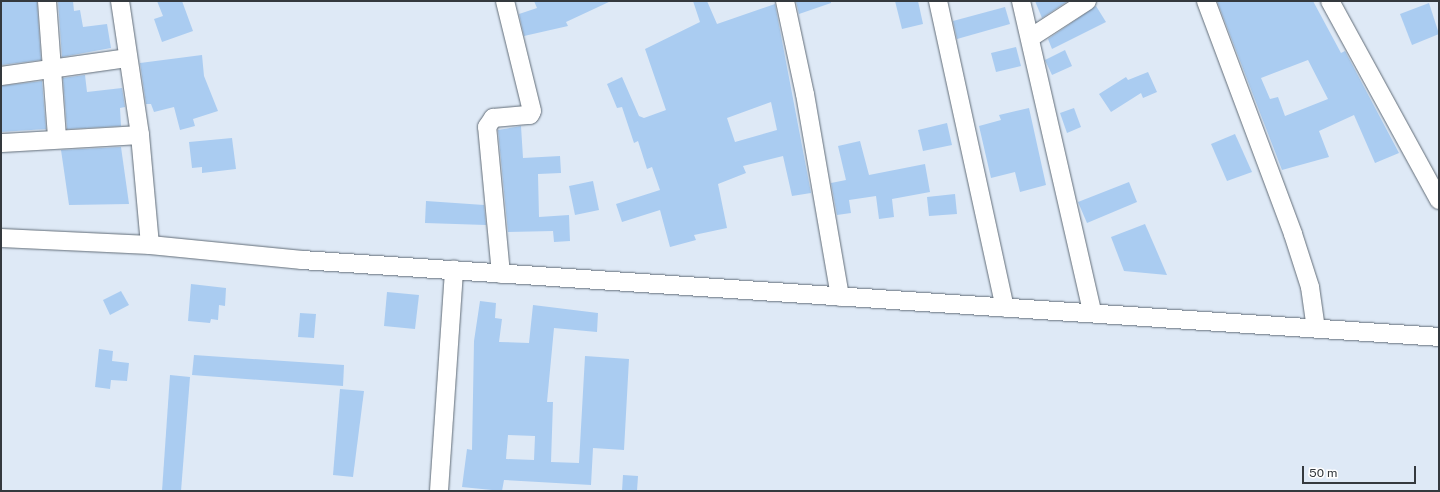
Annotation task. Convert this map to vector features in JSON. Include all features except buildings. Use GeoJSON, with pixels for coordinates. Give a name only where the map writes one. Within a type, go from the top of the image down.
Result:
{"type":"FeatureCollection","features":[{"type":"Feature","properties":{"kind":"street"},"geometry":{"type":"LineString","coordinates":[[47,1],[58,137]]}},
{"type":"Feature","properties":{"kind":"street"},"geometry":{"type":"LineString","coordinates":[[120,1],[127,58],[140,135],[150,245]]}},
{"type":"Feature","properties":{"kind":"street"},"geometry":{"type":"LineString","coordinates":[[501,274],[488,127],[493,118],[530,115],[532,111],[505,1]]}},
{"type":"Feature","properties":{"kind":"street"},"geometry":{"type":"LineString","coordinates":[[784,1],[805,94],[840,297]]}},
{"type":"Feature","properties":{"kind":"street"},"geometry":{"type":"LineString","coordinates":[[938,1],[1005,308]]}},
{"type":"Feature","properties":{"kind":"street"},"geometry":{"type":"LineString","coordinates":[[1021,1],[1092,312]]}},
{"type":"Feature","properties":{"kind":"street"},"geometry":{"type":"LineString","coordinates":[[1030,38],[1087,1]]}},
{"type":"Feature","properties":{"kind":"street"},"geometry":{"type":"LineString","coordinates":[[1206,1],[1293,234],[1310,287],[1316,328]]}},
{"type":"Feature","properties":{"kind":"street"},"geometry":{"type":"LineString","coordinates":[[1330,1],[1439,200]]}},
{"type":"Feature","properties":{"kind":"street"},"geometry":{"type":"LineString","coordinates":[[1,76],[127,58]]}},
{"type":"Feature","properties":{"kind":"street"},"geometry":{"type":"LineString","coordinates":[[1,143],[58,137],[140,135]]}},
{"type":"Feature","properties":{"kind":"street"},"geometry":{"type":"LineString","coordinates":[[1,238],[150,245],[501,274],[1005,308],[1092,312],[1439,337]]}},
{"type":"Feature","properties":{"kind":"street"},"geometry":{"type":"LineString","coordinates":[[439,491],[454,270]]}}]}
